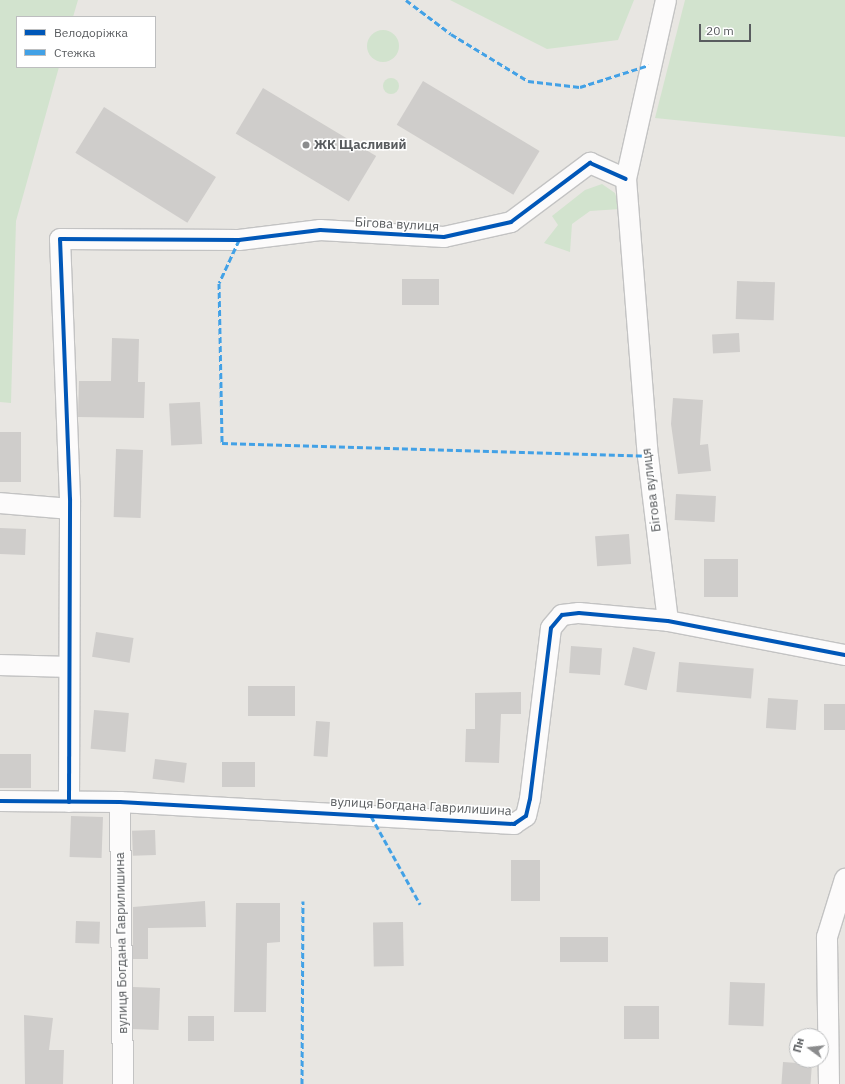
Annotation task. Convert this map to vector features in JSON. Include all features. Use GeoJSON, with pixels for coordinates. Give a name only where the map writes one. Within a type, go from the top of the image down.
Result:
{"type":"FeatureCollection","features":[{"type":"Feature","properties":{"kind":"street","name":"Бігова вулиця"},"geometry":{"type":"LineString","coordinates":[[666,0],[646,79],[626,179],[648,456],[668,621]]}},
{"type":"Feature","properties":{"kind":"street","name":"Бігова вулиця"},"geometry":{"type":"LineString","coordinates":[[70,509],[60,238],[239,240],[320,230],[444,238],[511,222],[590,163],[626,179]]}},
{"type":"Feature","properties":{"kind":"street"},"geometry":{"type":"LineString","coordinates":[[0,503],[70,509],[69,802]]}},
{"type":"Feature","properties":{"kind":"street","name":"вулиця Богдана Гаврилишина"},"geometry":{"type":"LineString","coordinates":[[0,801],[120,802],[514,824],[526,816],[530,799],[551,628],[562,615],[579,612],[668,621]]}},
{"type":"Feature","properties":{"kind":"street"},"geometry":{"type":"LineString","coordinates":[[668,621],[845,656]]}},
{"type":"Feature","properties":{"kind":"street"},"geometry":{"type":"LineString","coordinates":[[0,666],[69,667]]}},
{"type":"Feature","properties":{"kind":"street","name":"вулиця Богдана Гаврилишина"},"geometry":{"type":"LineString","coordinates":[[120,802],[123,1084]]}},
{"type":"Feature","properties":{"kind":"street"},"geometry":{"type":"LineString","coordinates":[[829,1084],[827,937],[845,879]]}},
{"type":"Feature","properties":{"kind":"green space"},"geometry":{"type":"Polygon","coordinates":[[[0,0],[78,0],[73,16],[16,16],[16,68],[59,68],[16,221],[11,403],[0,402],[0,0]]]}},
{"type":"Feature","properties":{"kind":"green space"},"geometry":{"type":"Polygon","coordinates":[[[450,0],[634,0],[618,40],[547,49],[450,0]]]}},
{"type":"Feature","properties":{"kind":"green space"},"geometry":{"type":"Polygon","coordinates":[[[685,0],[845,0],[845,137],[655,118],[685,0]]]}},
{"type":"Feature","properties":{"kind":"green space"},"geometry":{"type":"Polygon","coordinates":[[[383,30],[394,35],[399,46],[394,57],[383,62],[372,57],[367,46],[372,35],[383,30]]]}},
{"type":"Feature","properties":{"kind":"green space"},"geometry":{"type":"Polygon","coordinates":[[[388,78],[394,78],[399,83],[397,92],[394,94],[388,94],[383,89],[383,83],[388,78]]]}},
{"type":"Feature","properties":{"kind":"green space"},"geometry":{"type":"Polygon","coordinates":[[[602,184],[615,193],[620,209],[590,211],[572,224],[570,252],[544,243],[558,225],[552,216],[585,190],[602,184]]]}},
{"type":"Feature","properties":{"kind":"building","name":"ЖК Щасливий"},"geometry":{"type":"Polygon","coordinates":[[[423,81],[540,151],[513,195],[397,125],[423,81]]]}},
{"type":"Feature","properties":{"kind":"building","name":"ЖК Щасливий"},"geometry":{"type":"Polygon","coordinates":[[[263,88],[376,156],[349,201],[236,133],[263,88]]]}},
{"type":"Feature","properties":{"kind":"building"},"geometry":{"type":"Polygon","coordinates":[[[104,107],[216,177],[187,223],[75,153],[104,107]]]}},
{"type":"Feature","properties":{"kind":"building"},"geometry":{"type":"Polygon","coordinates":[[[402,279],[439,279],[439,305],[402,305],[402,279]]]}},
{"type":"Feature","properties":{"kind":"building"},"geometry":{"type":"Polygon","coordinates":[[[737,281],[775,282],[774,320],[736,319],[737,281]]]}},
{"type":"Feature","properties":{"kind":"building"},"geometry":{"type":"Polygon","coordinates":[[[739,333],[740,352],[713,353],[712,334],[739,333]]]}},
{"type":"Feature","properties":{"kind":"building"},"geometry":{"type":"Polygon","coordinates":[[[112,338],[139,339],[138,382],[145,382],[144,418],[78,417],[79,381],[111,381],[112,338]]]}},
{"type":"Feature","properties":{"kind":"building"},"geometry":{"type":"Polygon","coordinates":[[[673,398],[703,400],[700,445],[708,444],[711,471],[678,474],[671,424],[673,398]]]}},
{"type":"Feature","properties":{"kind":"building"},"geometry":{"type":"Polygon","coordinates":[[[200,402],[202,444],[171,446],[169,404],[200,402]]]}},
{"type":"Feature","properties":{"kind":"building"},"geometry":{"type":"Polygon","coordinates":[[[0,432],[21,432],[21,482],[0,482],[0,432]]]}},
{"type":"Feature","properties":{"kind":"building"},"geometry":{"type":"Polygon","coordinates":[[[116,449],[143,450],[141,518],[114,517],[116,449]]]}},
{"type":"Feature","properties":{"kind":"building"},"geometry":{"type":"Polygon","coordinates":[[[676,494],[716,496],[715,522],[675,520],[676,494]]]}},
{"type":"Feature","properties":{"kind":"building"},"geometry":{"type":"Polygon","coordinates":[[[0,528],[26,529],[25,555],[0,554],[0,528]]]}},
{"type":"Feature","properties":{"kind":"building"},"geometry":{"type":"Polygon","coordinates":[[[629,534],[631,564],[597,566],[595,536],[629,534]]]}},
{"type":"Feature","properties":{"kind":"building"},"geometry":{"type":"Polygon","coordinates":[[[704,559],[738,559],[738,597],[704,597],[704,559]]]}},
{"type":"Feature","properties":{"kind":"building"},"geometry":{"type":"Polygon","coordinates":[[[96,632],[134,638],[130,663],[92,657],[96,632]]]}},
{"type":"Feature","properties":{"kind":"building"},"geometry":{"type":"Polygon","coordinates":[[[571,646],[602,648],[600,675],[569,673],[571,646]]]}},
{"type":"Feature","properties":{"kind":"building"},"geometry":{"type":"Polygon","coordinates":[[[633,647],[655,652],[647,690],[624,685],[633,647]]]}},
{"type":"Feature","properties":{"kind":"building"},"geometry":{"type":"Polygon","coordinates":[[[679,662],[754,669],[751,698],[676,692],[679,662]]]}},
{"type":"Feature","properties":{"kind":"building"},"geometry":{"type":"Polygon","coordinates":[[[248,686],[295,686],[295,716],[248,716],[248,686]]]}},
{"type":"Feature","properties":{"kind":"building"},"geometry":{"type":"Polygon","coordinates":[[[521,692],[521,714],[501,714],[499,763],[465,762],[466,729],[475,729],[475,693],[521,692]]]}},
{"type":"Feature","properties":{"kind":"building"},"geometry":{"type":"Polygon","coordinates":[[[768,698],[798,700],[796,730],[766,728],[768,698]]]}},
{"type":"Feature","properties":{"kind":"building"},"geometry":{"type":"Polygon","coordinates":[[[824,704],[845,704],[845,730],[824,730],[824,704]]]}},
{"type":"Feature","properties":{"kind":"building"},"geometry":{"type":"Polygon","coordinates":[[[94,710],[129,713],[125,752],[91,749],[94,710]]]}},
{"type":"Feature","properties":{"kind":"building"},"geometry":{"type":"Polygon","coordinates":[[[316,721],[330,722],[328,757],[314,756],[316,721]]]}},
{"type":"Feature","properties":{"kind":"building"},"geometry":{"type":"Polygon","coordinates":[[[0,754],[31,754],[31,788],[0,788],[0,754]]]}},
{"type":"Feature","properties":{"kind":"building"},"geometry":{"type":"Polygon","coordinates":[[[155,759],[187,763],[184,783],[153,779],[155,759]]]}},
{"type":"Feature","properties":{"kind":"building"},"geometry":{"type":"Polygon","coordinates":[[[222,762],[255,762],[255,787],[222,787],[222,762]]]}},
{"type":"Feature","properties":{"kind":"building"},"geometry":{"type":"Polygon","coordinates":[[[71,816],[103,817],[102,858],[70,857],[71,816]]]}},
{"type":"Feature","properties":{"kind":"building"},"geometry":{"type":"Polygon","coordinates":[[[155,830],[156,855],[133,856],[132,831],[155,830]]]}},
{"type":"Feature","properties":{"kind":"building"},"geometry":{"type":"Polygon","coordinates":[[[511,860],[540,860],[540,901],[511,901],[511,860]]]}},
{"type":"Feature","properties":{"kind":"building"},"geometry":{"type":"Polygon","coordinates":[[[205,901],[206,927],[148,928],[148,959],[133,959],[133,907],[205,901]]]}},
{"type":"Feature","properties":{"kind":"building"},"geometry":{"type":"Polygon","coordinates":[[[236,903],[280,903],[280,942],[267,943],[266,1012],[234,1012],[236,903]]]}},
{"type":"Feature","properties":{"kind":"building"},"geometry":{"type":"Polygon","coordinates":[[[76,921],[100,922],[99,944],[75,943],[76,921]]]}},
{"type":"Feature","properties":{"kind":"building"},"geometry":{"type":"Polygon","coordinates":[[[403,922],[404,966],[374,967],[373,923],[403,922]]]}},
{"type":"Feature","properties":{"kind":"building"},"geometry":{"type":"Polygon","coordinates":[[[560,937],[608,937],[608,962],[560,962],[560,937]]]}},
{"type":"Feature","properties":{"kind":"building"},"geometry":{"type":"Polygon","coordinates":[[[730,982],[765,983],[763,1026],[728,1025],[730,982]]]}},
{"type":"Feature","properties":{"kind":"building"},"geometry":{"type":"Polygon","coordinates":[[[133,987],[160,988],[159,1030],[132,1029],[133,987]]]}},
{"type":"Feature","properties":{"kind":"building"},"geometry":{"type":"Polygon","coordinates":[[[624,1006],[659,1006],[659,1039],[624,1039],[624,1006]]]}},
{"type":"Feature","properties":{"kind":"building"},"geometry":{"type":"Polygon","coordinates":[[[24,1015],[53,1018],[49,1050],[64,1050],[63,1084],[25,1084],[24,1015]]]}},
{"type":"Feature","properties":{"kind":"building"},"geometry":{"type":"Polygon","coordinates":[[[188,1016],[214,1016],[214,1041],[188,1041],[188,1016]]]}},
{"type":"Feature","properties":{"kind":"building"},"geometry":{"type":"Polygon","coordinates":[[[783,1062],[789,1062],[789,1068],[812,1068],[811,1084],[781,1084],[783,1062]]]}},
{"type":"Feature","properties":{"kind":"marked path"},"geometry":{"type":"LineString","coordinates":[[406,0],[451,34],[528,81],[580,87],[649,65]]}},
{"type":"Feature","properties":{"kind":"marked path"},"geometry":{"type":"LineString","coordinates":[[239,240],[219,283],[222,443],[648,456]]}},
{"type":"Feature","properties":{"kind":"marked path"},"geometry":{"type":"LineString","coordinates":[[371,816],[420,904]]}},
{"type":"Feature","properties":{"kind":"marked path"},"geometry":{"type":"LineString","coordinates":[[302,1084],[303,901]]}},
{"type":"Feature","properties":{"kind":"cycle path"},"geometry":{"type":"LineString","coordinates":[[69,802],[70,499],[60,239],[239,240],[320,230],[444,237],[511,222],[590,163],[626,179]]}},
{"type":"Feature","properties":{"kind":"cycle path"},"geometry":{"type":"LineString","coordinates":[[0,801],[120,802],[514,824],[526,816],[530,799],[551,628],[562,615],[579,613],[668,621],[845,655]]}},
{"type":"Feature","properties":{"kind":"place","name":"ЖК Щасливий"},"geometry":{"type":"Point","coordinates":[306,145]}}]}
